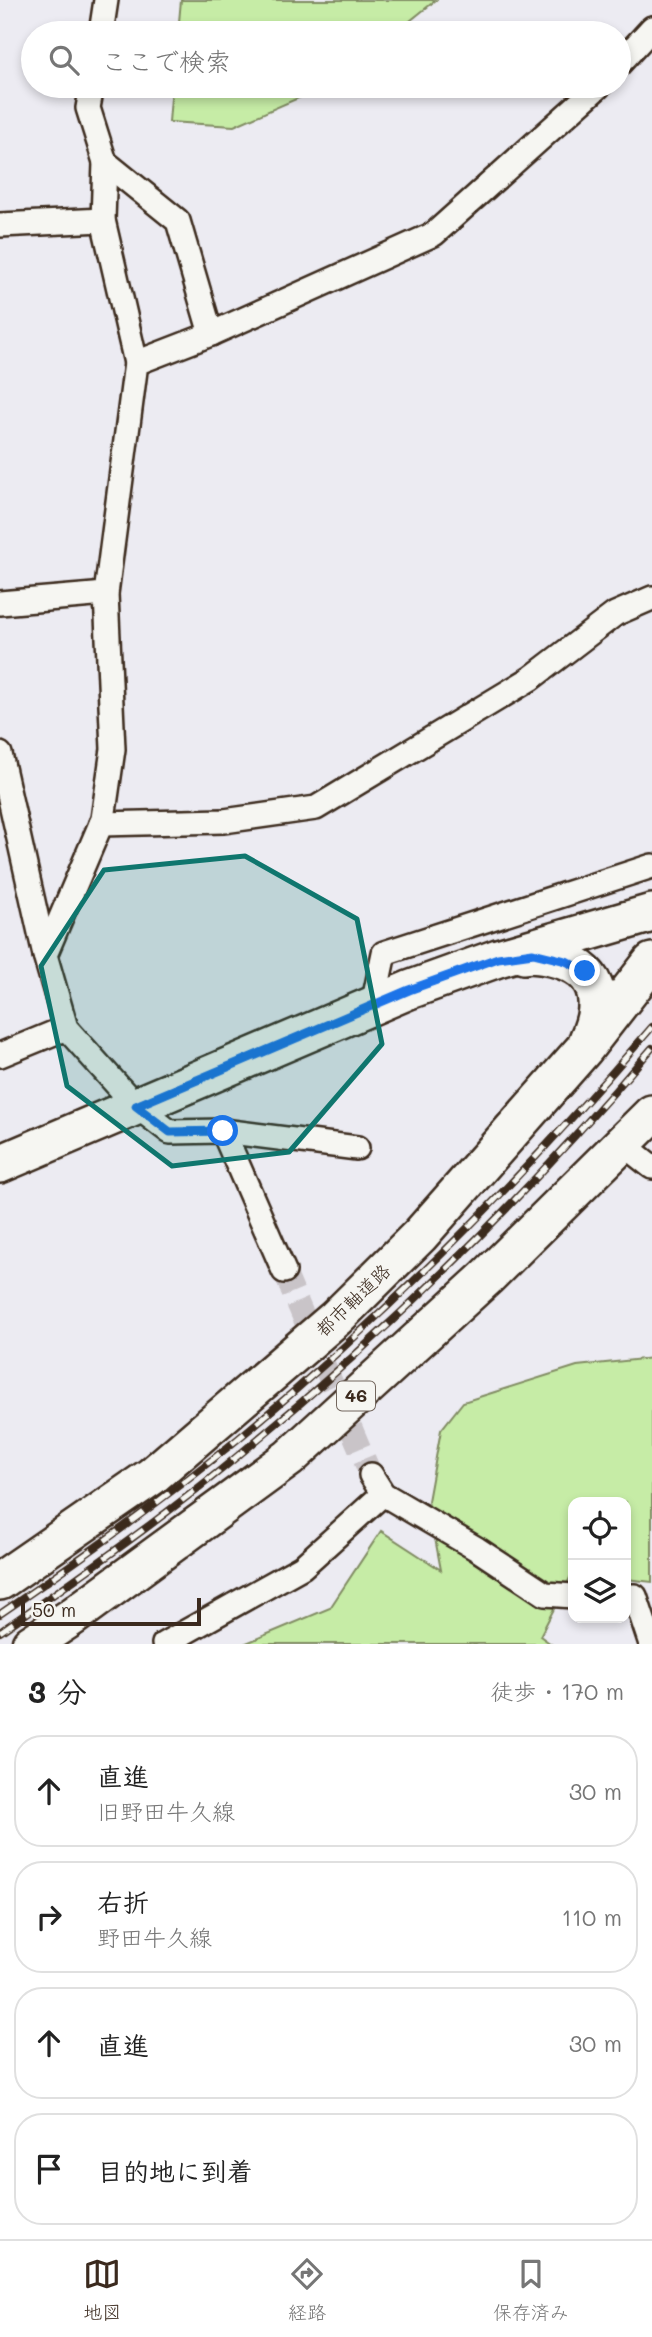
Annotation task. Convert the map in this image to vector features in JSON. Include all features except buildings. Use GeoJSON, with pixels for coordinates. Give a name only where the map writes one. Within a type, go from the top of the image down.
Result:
{"type":"FeatureCollection","features":[{"type":"Feature","properties":{"kind":"main road"},"geometry":{"type":"LineString","coordinates":[[0,1164],[373,1005],[498,958],[652,912]]}},
{"type":"Feature","properties":{"kind":"main road"},"geometry":{"type":"LineString","coordinates":[[498,958],[533,953],[566,961],[585,971],[596,991],[596,1009],[591,1033],[584,1049]]}},
{"type":"Feature","properties":{"kind":"main road","name":"都市軸道路"},"geometry":{"type":"LineString","coordinates":[[0,1581],[152,1476],[336,1318],[420,1235],[584,1049],[652,962]]}},
{"type":"Feature","properties":{"kind":"main road","name":"46"},"geometry":{"type":"LineString","coordinates":[[31,1644],[289,1458],[487,1277],[652,1114]]}},
{"type":"Feature","properties":{"kind":"street"},"geometry":{"type":"LineString","coordinates":[[103,21],[106,0]]}},
{"type":"Feature","properties":{"kind":"street"},"geometry":{"type":"LineString","coordinates":[[631,51],[652,28]]}},
{"type":"Feature","properties":{"kind":"street"},"geometry":{"type":"LineString","coordinates":[[45,955],[101,824],[113,749],[106,594],[136,363],[103,220],[104,162],[88,108],[90,98]]}},
{"type":"Feature","properties":{"kind":"street"},"geometry":{"type":"LineString","coordinates":[[136,363],[211,334],[434,234],[586,98]]}},
{"type":"Feature","properties":{"kind":"street"},"geometry":{"type":"LineString","coordinates":[[104,162],[178,221],[211,334]]}},
{"type":"Feature","properties":{"kind":"street"},"geometry":{"type":"LineString","coordinates":[[0,225],[103,220]]}},
{"type":"Feature","properties":{"kind":"street"},"geometry":{"type":"LineString","coordinates":[[0,603],[106,594]]}},
{"type":"Feature","properties":{"kind":"street"},"geometry":{"type":"LineString","coordinates":[[101,824],[224,821],[316,808],[530,679],[615,614],[652,598]]}},
{"type":"Feature","properties":{"kind":"street"},"geometry":{"type":"LineString","coordinates":[[0,754],[45,955],[66,1028],[136,1106],[170,1132],[223,1131],[357,1148]]}},
{"type":"Feature","properties":{"kind":"street"},"geometry":{"type":"LineString","coordinates":[[373,1005],[384,953],[652,866]]}},
{"type":"Feature","properties":{"kind":"street"},"geometry":{"type":"LineString","coordinates":[[0,1055],[66,1028]]}},
{"type":"Feature","properties":{"kind":"street"},"geometry":{"type":"LineString","coordinates":[[223,1131],[284,1271]]}},
{"type":"Feature","properties":{"kind":"street"},"geometry":{"type":"LineString","coordinates":[[623,1144],[652,1167]]}},
{"type":"Feature","properties":{"kind":"street"},"geometry":{"type":"LineString","coordinates":[[164,1644],[302,1567],[377,1484],[545,1594],[568,1596]]}},
{"type":"Feature","properties":{"kind":"street"},"geometry":{"type":"LineString","coordinates":[[631,1596],[635,1596],[651,1644]]}},
{"type":"Feature","properties":{"kind":"highlighted area"},"geometry":{"type":"Polygon","coordinates":[[[245,856],[357,919],[382,1044],[289,1152],[172,1166],[67,1086],[41,966],[104,870],[245,856]]]}},
{"type":"Feature","properties":{"kind":"green space"},"geometry":{"type":"Polygon","coordinates":[[[181,0],[436,0],[410,21],[179,21],[181,0]]]}},
{"type":"Feature","properties":{"kind":"green space"},"geometry":{"type":"Polygon","coordinates":[[[171,98],[298,98],[234,126],[169,122],[171,98]]]}},
{"type":"Feature","properties":{"kind":"green space"},"geometry":{"type":"Polygon","coordinates":[[[652,1358],[652,1582],[631,1580],[631,1497],[568,1497],[568,1582],[540,1636],[551,1644],[244,1644],[330,1608],[381,1531],[441,1570],[428,1501],[441,1430],[463,1402],[577,1366],[652,1358]]]}},
{"type":"Feature","properties":{"kind":"tunnel"},"geometry":{"type":"LineString","coordinates":[[284,1271],[371,1475]]}},
{"type":"Feature","properties":{"kind":"railway"},"geometry":{"type":"LineString","coordinates":[[0,1614],[181,1484],[295,1391],[454,1242],[555,1136],[652,1027]]}},
{"type":"Feature","properties":{"kind":"railway"},"geometry":{"type":"LineString","coordinates":[[0,1632],[186,1497],[354,1356],[508,1207],[652,1048]]}},
{"type":"Feature","properties":{"kind":"route"},"geometry":{"type":"LineString","coordinates":[[223,1131],[170,1132],[136,1106],[409,990],[498,958],[533,953],[566,961],[585,971]]}}]}
